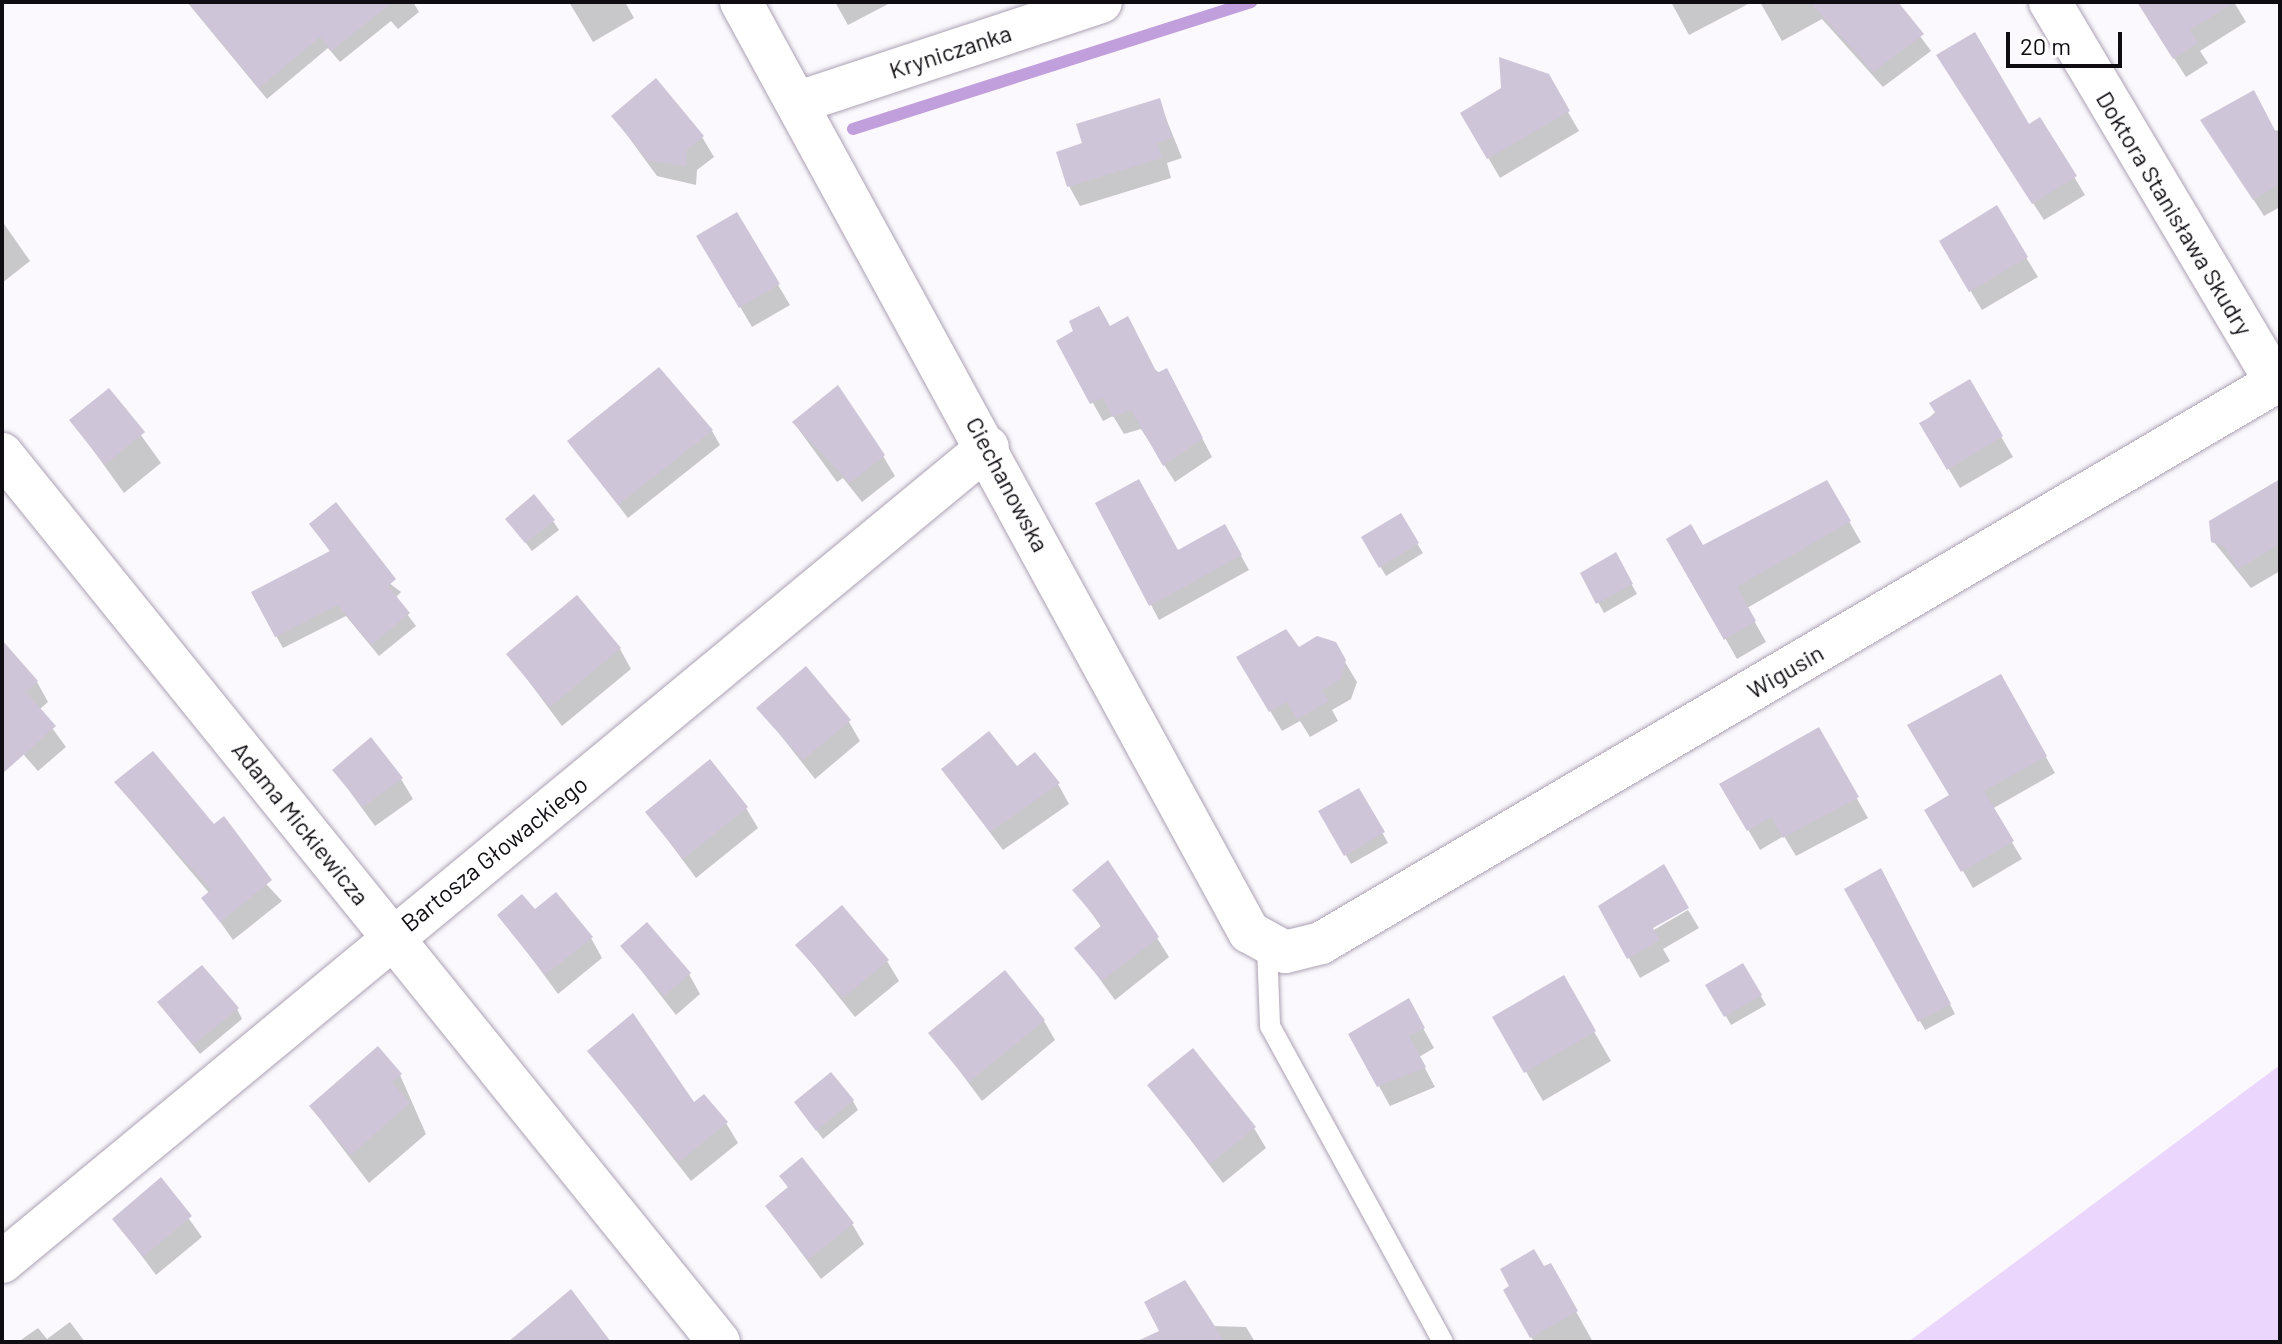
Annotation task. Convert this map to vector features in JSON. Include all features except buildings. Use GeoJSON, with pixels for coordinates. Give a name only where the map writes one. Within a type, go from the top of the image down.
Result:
{"type":"FeatureCollection","features":[{"type":"Feature","properties":{"kind":"street","name":"Ciechanowska"},"geometry":{"type":"LineString","coordinates":[[741,2],[988,447],[1249,932],[1276,949]]}},
{"type":"Feature","properties":{"kind":"street","name":"Kryniczanka"},"geometry":{"type":"LineString","coordinates":[[799,102],[1101,2]]}},
{"type":"Feature","properties":{"kind":"street","name":"Doktora Stanisława Skudry"},"geometry":{"type":"LineString","coordinates":[[2050,2],[2278,381]]}},
{"type":"Feature","properties":{"kind":"street","name":"Wigusin"},"geometry":{"type":"LineString","coordinates":[[1276,949],[1321,943],[2278,381]]}},
{"type":"Feature","properties":{"kind":"street","name":"Bartosza Głowackiego"},"geometry":{"type":"LineString","coordinates":[[2,1262],[988,447]]}},
{"type":"Feature","properties":{"kind":"street","name":"Adama Mickiewicza"},"geometry":{"type":"LineString","coordinates":[[2,454],[719,1342]]}},
{"type":"Feature","properties":{"kind":"lane"},"geometry":{"type":"LineString","coordinates":[[1276,949],[1270,1026],[1443,1342]]}},
{"type":"Feature","properties":{"kind":"shaded area"},"geometry":{"type":"Polygon","coordinates":[[[2280,1065],[2280,1342],[1908,1342],[2280,1065]]]}},
{"type":"Feature","properties":{"kind":"waterway"},"geometry":{"type":"LineString","coordinates":[[853,129],[1251,2]]}}]}
